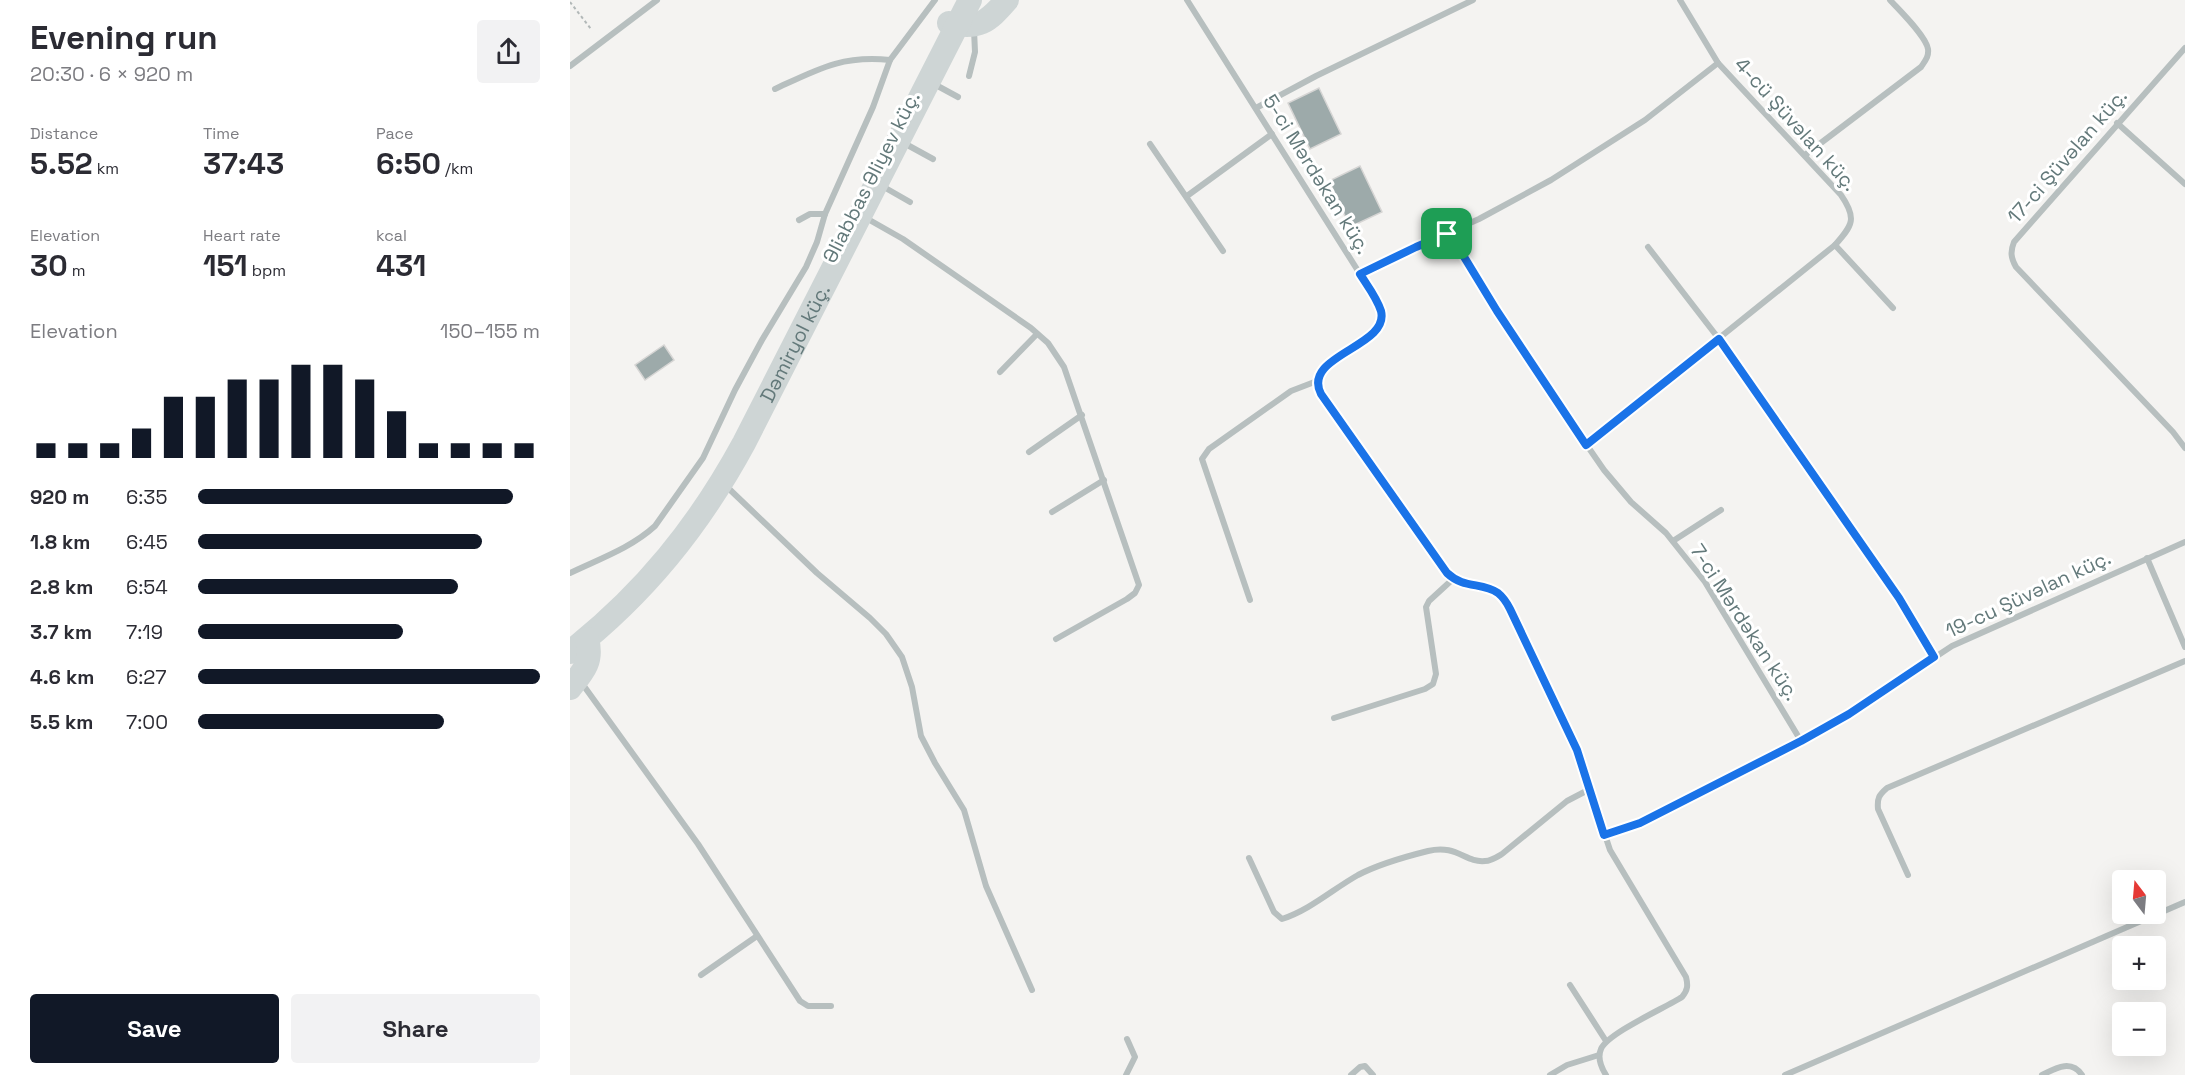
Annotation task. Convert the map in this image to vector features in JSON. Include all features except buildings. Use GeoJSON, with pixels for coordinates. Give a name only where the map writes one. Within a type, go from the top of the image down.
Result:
{"type":"FeatureCollection","features":[{"type":"Feature","properties":{"kind":"main road","name":"Əliabbas Əliyev küç."},"geometry":{"type":"LineString","coordinates":[[576,644],[651,565],[687,520],[715,479],[960,25],[961,0]]}},
{"type":"Feature","properties":{"kind":"main road","name":"Dəmiryol küç."},"geometry":{"type":"LineString","coordinates":[[576,644],[631,599],[664,564],[722,482],[928,81],[960,25],[970,0]]}},
{"type":"Feature","properties":{"kind":"main road"},"geometry":{"type":"LineString","coordinates":[[960,25],[989,18],[1007,0]]}},
{"type":"Feature","properties":{"kind":"main road"},"geometry":{"type":"LineString","coordinates":[[574,683],[590,655],[576,644]]}},
{"type":"Feature","properties":{"kind":"street"},"geometry":{"type":"LineString","coordinates":[[570,66],[657,0]]}},
{"type":"Feature","properties":{"kind":"street","name":"Dəmiryol küç."},"geometry":{"type":"LineString","coordinates":[[570,573],[637,540],[655,526],[702,458],[756,350],[806,267],[817,242],[825,214],[873,107],[891,60],[936,0]]}},
{"type":"Feature","properties":{"kind":"street","name":"5-ci Mərdəkan küç."},"geometry":{"type":"LineString","coordinates":[[1187,0],[1381,311],[1382,319],[1371,335],[1326,367],[1318,376],[1317,381]]}},
{"type":"Feature","properties":{"kind":"street"},"geometry":{"type":"LineString","coordinates":[[1256,108],[1316,76],[1473,0]]}},
{"type":"Feature","properties":{"kind":"street","name":"4-cü Şüvəlan küç."},"geometry":{"type":"LineString","coordinates":[[1586,445],[1835,244],[1848,231],[1852,222],[1851,213],[1841,195],[1718,63],[1680,0]]}},
{"type":"Feature","properties":{"kind":"street"},"geometry":{"type":"LineString","coordinates":[[1805,155],[1921,67],[1927,58],[1928,49],[1923,39],[1890,0]]}},
{"type":"Feature","properties":{"kind":"street"},"geometry":{"type":"LineString","coordinates":[[960,25],[976,41],[969,76]]}},
{"type":"Feature","properties":{"kind":"street","name":"17-ci Şüvəlan küç."},"geometry":{"type":"LineString","coordinates":[[2185,48],[2014,242],[2011,250],[2016,267],[2173,432],[2185,448]]}},
{"type":"Feature","properties":{"kind":"street"},"geometry":{"type":"LineString","coordinates":[[775,89],[822,67],[844,60],[891,60]]}},
{"type":"Feature","properties":{"kind":"street"},"geometry":{"type":"LineString","coordinates":[[1360,274],[1511,202],[1610,144],[1645,120],[1718,63]]}},
{"type":"Feature","properties":{"kind":"street"},"geometry":{"type":"LineString","coordinates":[[928,81],[958,98]]}},
{"type":"Feature","properties":{"kind":"street"},"geometry":{"type":"LineString","coordinates":[[2117,123],[2185,184]]}},
{"type":"Feature","properties":{"kind":"street"},"geometry":{"type":"LineString","coordinates":[[1187,196],[1272,134]]}},
{"type":"Feature","properties":{"kind":"street"},"geometry":{"type":"LineString","coordinates":[[898,140],[933,159]]}},
{"type":"Feature","properties":{"kind":"street"},"geometry":{"type":"LineString","coordinates":[[1150,144],[1224,251]]}},
{"type":"Feature","properties":{"kind":"street"},"geometry":{"type":"LineString","coordinates":[[876,182],[910,202]]}},
{"type":"Feature","properties":{"kind":"street"},"geometry":{"type":"LineString","coordinates":[[799,220],[810,214],[825,214]]}},
{"type":"Feature","properties":{"kind":"street"},"geometry":{"type":"LineString","coordinates":[[861,215],[903,239],[1037,334],[1048,343],[1064,367],[1139,585],[1127,599],[1056,639]]}},
{"type":"Feature","properties":{"kind":"street","name":"7-ci Mərdəkan küç."},"geometry":{"type":"LineString","coordinates":[[1447,234],[1455,242],[1497,311],[1586,445],[1622,494],[1673,541],[1705,582],[1801,741]]}},
{"type":"Feature","properties":{"kind":"street"},"geometry":{"type":"LineString","coordinates":[[1835,244],[1893,308]]}},
{"type":"Feature","properties":{"kind":"street"},"geometry":{"type":"LineString","coordinates":[[1648,247],[1719,339],[1899,598],[1934,657]]}},
{"type":"Feature","properties":{"kind":"street"},"geometry":{"type":"LineString","coordinates":[[1000,372],[1037,334]]}},
{"type":"Feature","properties":{"kind":"street"},"geometry":{"type":"LineString","coordinates":[[1250,600],[1202,459],[1209,449],[1291,391],[1317,381],[1321,394],[1453,579],[1466,585],[1493,590],[1503,598],[1510,609],[1567,726],[1604,835],[1617,864],[1688,984],[1687,991],[1682,997],[1606,1041],[1599,1055],[1606,1075]]}},
{"type":"Feature","properties":{"kind":"street"},"geometry":{"type":"LineString","coordinates":[[1029,452],[1082,415]]}},
{"type":"Feature","properties":{"kind":"street"},"geometry":{"type":"LineString","coordinates":[[1052,512],[1104,480]]}},
{"type":"Feature","properties":{"kind":"street"},"geometry":{"type":"LineString","coordinates":[[722,482],[817,573],[870,618],[886,634],[902,657],[912,687],[921,736],[964,810],[986,886],[1032,990]]}},
{"type":"Feature","properties":{"kind":"street"},"geometry":{"type":"LineString","coordinates":[[1673,541],[1721,510]]}},
{"type":"Feature","properties":{"kind":"street","name":"19-cu Şüvəlan küç."},"geometry":{"type":"LineString","coordinates":[[1604,835],[1640,823],[1801,741],[1849,714],[1934,657],[1985,630],[2185,542]]}},
{"type":"Feature","properties":{"kind":"street"},"geometry":{"type":"LineString","coordinates":[[2147,558],[2185,647]]}},
{"type":"Feature","properties":{"kind":"street"},"geometry":{"type":"LineString","coordinates":[[1334,718],[1425,689],[1433,684],[1436,674],[1426,607],[1429,601],[1453,579]]}},
{"type":"Feature","properties":{"kind":"street"},"geometry":{"type":"LineString","coordinates":[[1908,875],[1878,809],[1877,800],[1887,788],[2185,661]]}},
{"type":"Feature","properties":{"kind":"street"},"geometry":{"type":"LineString","coordinates":[[574,683],[698,844],[800,1001],[808,1006],[831,1006]]}},
{"type":"Feature","properties":{"kind":"street"},"geometry":{"type":"LineString","coordinates":[[1249,858],[1274,912],[1282,919],[1319,900],[1359,875],[1396,860],[1430,850],[1452,849],[1476,860],[1493,859],[1567,801],[1590,789]]}},
{"type":"Feature","properties":{"kind":"street"},"geometry":{"type":"LineString","coordinates":[[1785,1075],[2185,902]]}},
{"type":"Feature","properties":{"kind":"street"},"geometry":{"type":"LineString","coordinates":[[701,975],[757,936]]}},
{"type":"Feature","properties":{"kind":"street"},"geometry":{"type":"LineString","coordinates":[[1570,985],[1606,1041]]}},
{"type":"Feature","properties":{"kind":"street"},"geometry":{"type":"LineString","coordinates":[[1126,1039],[1135,1058],[1126,1075]]}},
{"type":"Feature","properties":{"kind":"street"},"geometry":{"type":"LineString","coordinates":[[1550,1075],[1567,1065],[1599,1055]]}},
{"type":"Feature","properties":{"kind":"street"},"geometry":{"type":"LineString","coordinates":[[1351,1075],[1360,1067],[1365,1066],[1373,1075]]}},
{"type":"Feature","properties":{"kind":"street"},"geometry":{"type":"LineString","coordinates":[[2042,1075],[2063,1066],[2077,1069],[2082,1075]]}},
{"type":"Feature","properties":{"kind":"path"},"geometry":{"type":"LineString","coordinates":[[570,2],[591,29]]}},
{"type":"Feature","properties":{"kind":"route"},"geometry":{"type":"LineString","coordinates":[[1447,234],[1466,258],[1497,311],[1586,445],[1719,339],[1899,598],[1934,657],[1849,714],[1801,741],[1640,823],[1604,835],[1577,750],[1554,698],[1503,598],[1493,590],[1458,582],[1447,573],[1321,394],[1318,386],[1318,376],[1326,367],[1371,335],[1382,319],[1381,311],[1360,274],[1447,234]]}}]}
